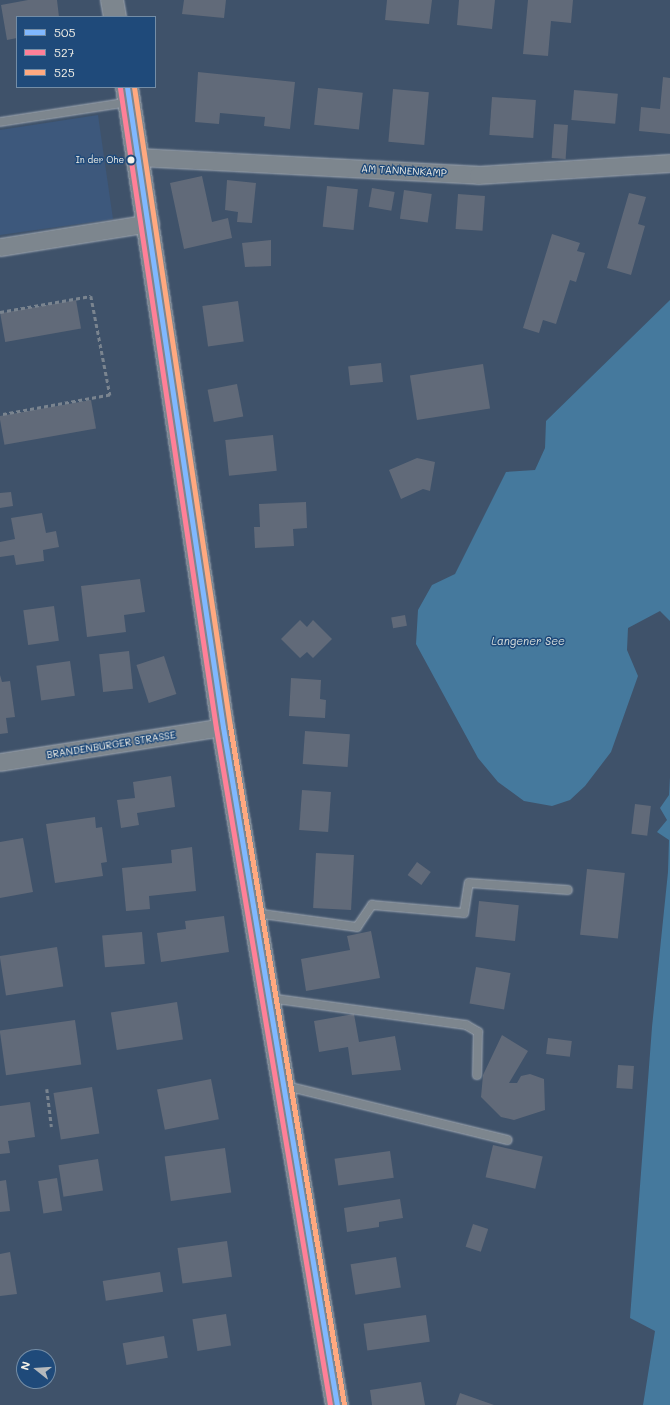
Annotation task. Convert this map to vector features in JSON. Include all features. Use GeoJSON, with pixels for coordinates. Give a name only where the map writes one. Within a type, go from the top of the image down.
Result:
{"type":"FeatureCollection","features":[{"type":"Feature","properties":{"kind":"main road"},"geometry":{"type":"LineString","coordinates":[[112,0],[115,16]]}},
{"type":"Feature","properties":{"kind":"main road"},"geometry":{"type":"LineString","coordinates":[[128,94],[150,223],[223,727],[337,1405]]}},
{"type":"Feature","properties":{"kind":"street","name":"AM TANNENKAMP"},"geometry":{"type":"LineString","coordinates":[[138,158],[478,175],[670,164]]}},
{"type":"Feature","properties":{"kind":"street"},"geometry":{"type":"LineString","coordinates":[[0,247],[150,223]]}},
{"type":"Feature","properties":{"kind":"street","name":"BRANDENBURGER STRASSE"},"geometry":{"type":"LineString","coordinates":[[0,762],[223,727]]}},
{"type":"Feature","properties":{"kind":"lane"},"geometry":{"type":"LineString","coordinates":[[0,122],[128,94]]}},
{"type":"Feature","properties":{"kind":"lane"},"geometry":{"type":"LineString","coordinates":[[254,913],[358,927],[372,905],[464,913],[468,883],[568,890]]}},
{"type":"Feature","properties":{"kind":"lane"},"geometry":{"type":"LineString","coordinates":[[268,998],[466,1025],[478,1032],[477,1075]]}},
{"type":"Feature","properties":{"kind":"lane"},"geometry":{"type":"LineString","coordinates":[[283,1085],[508,1140]]}},
{"type":"Feature","properties":{"kind":"path"},"geometry":{"type":"LineString","coordinates":[[0,312],[91,296],[110,395],[0,415]]}},
{"type":"Feature","properties":{"kind":"path"},"geometry":{"type":"LineString","coordinates":[[47,1089],[52,1127]]}},
{"type":"Feature","properties":{"kind":"shaded area"},"geometry":{"type":"Polygon","coordinates":[[[98,115],[113,219],[0,235],[0,130],[98,115]]]}},
{"type":"Feature","properties":{"kind":"water","name":"Langener See"},"geometry":{"type":"Polygon","coordinates":[[[670,300],[670,621],[660,611],[628,628],[627,650],[638,676],[611,752],[585,786],[570,800],[552,806],[524,801],[498,782],[478,758],[416,644],[418,610],[432,585],[455,574],[506,472],[535,470],[545,448],[546,421],[670,300]]]}},
{"type":"Feature","properties":{"kind":"water"},"geometry":{"type":"Polygon","coordinates":[[[670,777],[670,1405],[643,1405],[655,1331],[630,1318],[652,1027],[668,872],[669,840],[657,832],[667,820],[660,808],[669,795],[670,777]]]}},
{"type":"Feature","properties":{"kind":"building"},"geometry":{"type":"Polygon","coordinates":[[[28,0],[57,0],[59,16],[16,16],[16,38],[7,40],[1,5],[28,0]]]}},
{"type":"Feature","properties":{"kind":"building"},"geometry":{"type":"Polygon","coordinates":[[[184,0],[226,0],[224,18],[182,14],[184,0]]]}},
{"type":"Feature","properties":{"kind":"building"},"geometry":{"type":"Polygon","coordinates":[[[387,0],[432,0],[429,24],[385,20],[387,0]]]}},
{"type":"Feature","properties":{"kind":"building"},"geometry":{"type":"Polygon","coordinates":[[[459,0],[495,0],[492,29],[457,25],[459,0]]]}},
{"type":"Feature","properties":{"kind":"building"},"geometry":{"type":"Polygon","coordinates":[[[528,0],[573,0],[571,23],[551,21],[548,56],[523,54],[528,0]]]}},
{"type":"Feature","properties":{"kind":"building"},"geometry":{"type":"Polygon","coordinates":[[[198,72],[295,82],[290,129],[264,126],[265,117],[220,113],[219,124],[195,122],[198,72]]]}},
{"type":"Feature","properties":{"kind":"building"},"geometry":{"type":"Polygon","coordinates":[[[663,77],[670,78],[670,134],[639,131],[641,107],[660,109],[663,77]]]}},
{"type":"Feature","properties":{"kind":"building"},"geometry":{"type":"Polygon","coordinates":[[[318,88],[363,93],[359,130],[314,125],[318,88]]]}},
{"type":"Feature","properties":{"kind":"building"},"geometry":{"type":"Polygon","coordinates":[[[393,89],[429,92],[424,145],[388,142],[393,89]]]}},
{"type":"Feature","properties":{"kind":"building"},"geometry":{"type":"Polygon","coordinates":[[[574,90],[618,94],[615,124],[571,120],[574,90]]]}},
{"type":"Feature","properties":{"kind":"building"},"geometry":{"type":"Polygon","coordinates":[[[492,97],[536,100],[533,138],[489,135],[492,97]]]}},
{"type":"Feature","properties":{"kind":"building"},"geometry":{"type":"Polygon","coordinates":[[[554,124],[568,125],[566,159],[552,158],[554,124]]]}},
{"type":"Feature","properties":{"kind":"building"},"geometry":{"type":"Polygon","coordinates":[[[202,176],[212,222],[228,218],[232,238],[184,249],[170,183],[202,176]]]}},
{"type":"Feature","properties":{"kind":"building"},"geometry":{"type":"Polygon","coordinates":[[[227,180],[256,183],[252,223],[237,222],[238,212],[225,210],[227,180]]]}},
{"type":"Feature","properties":{"kind":"building"},"geometry":{"type":"Polygon","coordinates":[[[327,186],[358,189],[354,230],[323,227],[327,186]]]}},
{"type":"Feature","properties":{"kind":"building"},"geometry":{"type":"Polygon","coordinates":[[[372,188],[395,192],[391,211],[369,207],[372,188]]]}},
{"type":"Feature","properties":{"kind":"building"},"geometry":{"type":"Polygon","coordinates":[[[404,190],[432,194],[428,223],[400,219],[404,190]]]}},
{"type":"Feature","properties":{"kind":"building"},"geometry":{"type":"Polygon","coordinates":[[[629,193],[646,197],[638,224],[645,226],[631,275],[607,268],[629,193]]]}},
{"type":"Feature","properties":{"kind":"building"},"geometry":{"type":"Polygon","coordinates":[[[458,194],[485,196],[482,231],[456,229],[458,194]]]}},
{"type":"Feature","properties":{"kind":"building"},"geometry":{"type":"Polygon","coordinates":[[[552,234],[580,243],[577,251],[585,253],[576,282],[570,280],[556,324],[543,320],[539,333],[523,328],[552,234]]]}},
{"type":"Feature","properties":{"kind":"building"},"geometry":{"type":"Polygon","coordinates":[[[271,240],[271,266],[245,267],[242,243],[271,240]]]}},
{"type":"Feature","properties":{"kind":"building"},"geometry":{"type":"Polygon","coordinates":[[[76,300],[81,329],[5,342],[0,313],[76,300]]]}},
{"type":"Feature","properties":{"kind":"building"},"geometry":{"type":"Polygon","coordinates":[[[238,301],[244,342],[208,347],[202,306],[238,301]]]}},
{"type":"Feature","properties":{"kind":"building"},"geometry":{"type":"Polygon","coordinates":[[[381,363],[383,382],[350,385],[348,366],[381,363]]]}},
{"type":"Feature","properties":{"kind":"building"},"geometry":{"type":"Polygon","coordinates":[[[483,364],[490,408],[417,420],[410,376],[483,364]]]}},
{"type":"Feature","properties":{"kind":"building"},"geometry":{"type":"Polygon","coordinates":[[[237,384],[243,416],[214,422],[208,390],[237,384]]]}},
{"type":"Feature","properties":{"kind":"building"},"geometry":{"type":"Polygon","coordinates":[[[91,400],[96,429],[4,445],[0,416],[91,400]]]}},
{"type":"Feature","properties":{"kind":"building"},"geometry":{"type":"Polygon","coordinates":[[[273,435],[277,471],[229,476],[225,440],[273,435]]]}},
{"type":"Feature","properties":{"kind":"building"},"geometry":{"type":"Polygon","coordinates":[[[417,458],[435,462],[430,491],[423,489],[401,499],[389,470],[417,458]]]}},
{"type":"Feature","properties":{"kind":"building"},"geometry":{"type":"Polygon","coordinates":[[[11,492],[13,506],[0,508],[0,493],[11,492]]]}},
{"type":"Feature","properties":{"kind":"building"},"geometry":{"type":"Polygon","coordinates":[[[306,502],[307,528],[293,529],[294,546],[255,548],[254,527],[260,527],[259,504],[306,502]]]}},
{"type":"Feature","properties":{"kind":"building"},"geometry":{"type":"Polygon","coordinates":[[[42,513],[46,533],[56,531],[59,547],[43,550],[44,561],[16,565],[14,555],[0,557],[0,542],[15,539],[11,518],[42,513]]]}},
{"type":"Feature","properties":{"kind":"building"},"geometry":{"type":"Polygon","coordinates":[[[140,579],[145,612],[124,615],[126,632],[87,637],[81,586],[140,579]]]}},
{"type":"Feature","properties":{"kind":"building"},"geometry":{"type":"Polygon","coordinates":[[[54,606],[59,641],[28,645],[23,610],[54,606]]]}},
{"type":"Feature","properties":{"kind":"building"},"geometry":{"type":"Polygon","coordinates":[[[405,615],[407,626],[393,628],[391,617],[405,615]]]}},
{"type":"Feature","properties":{"kind":"building"},"geometry":{"type":"Polygon","coordinates":[[[300,620],[307,627],[313,620],[332,639],[313,658],[307,652],[300,658],[281,639],[300,620]]]}},
{"type":"Feature","properties":{"kind":"building"},"geometry":{"type":"Polygon","coordinates":[[[129,651],[133,689],[103,692],[99,654],[129,651]]]}},
{"type":"Feature","properties":{"kind":"building"},"geometry":{"type":"Polygon","coordinates":[[[164,656],[176,694],[149,703],[136,665],[164,656]]]}},
{"type":"Feature","properties":{"kind":"building"},"geometry":{"type":"Polygon","coordinates":[[[70,661],[75,696],[41,700],[36,666],[70,661]]]}},
{"type":"Feature","properties":{"kind":"building"},"geometry":{"type":"Polygon","coordinates":[[[0,675],[2,682],[10,681],[15,717],[6,718],[8,733],[0,734],[0,675]]]}},
{"type":"Feature","properties":{"kind":"building"},"geometry":{"type":"Polygon","coordinates":[[[291,678],[321,680],[320,699],[326,700],[325,718],[289,716],[291,678]]]}},
{"type":"Feature","properties":{"kind":"building"},"geometry":{"type":"Polygon","coordinates":[[[305,731],[350,734],[348,767],[303,764],[305,731]]]}},
{"type":"Feature","properties":{"kind":"building"},"geometry":{"type":"Polygon","coordinates":[[[171,776],[175,807],[137,813],[139,825],[121,828],[117,800],[135,798],[133,782],[171,776]]]}},
{"type":"Feature","properties":{"kind":"building"},"geometry":{"type":"Polygon","coordinates":[[[302,790],[331,792],[328,832],[299,830],[302,790]]]}},
{"type":"Feature","properties":{"kind":"building"},"geometry":{"type":"Polygon","coordinates":[[[635,804],[651,806],[647,836],[631,834],[635,804]]]}},
{"type":"Feature","properties":{"kind":"building"},"geometry":{"type":"Polygon","coordinates":[[[95,817],[96,828],[102,827],[107,862],[101,863],[103,876],[55,883],[46,824],[95,817]]]}},
{"type":"Feature","properties":{"kind":"building"},"geometry":{"type":"Polygon","coordinates":[[[23,838],[33,892],[0,898],[0,842],[23,838]]]}},
{"type":"Feature","properties":{"kind":"building"},"geometry":{"type":"Polygon","coordinates":[[[192,847],[196,891],[149,896],[150,909],[126,911],[122,868],[172,863],[171,850],[192,847]]]}},
{"type":"Feature","properties":{"kind":"building"},"geometry":{"type":"Polygon","coordinates":[[[316,853],[354,855],[351,910],[313,908],[316,853]]]}},
{"type":"Feature","properties":{"kind":"building"},"geometry":{"type":"Polygon","coordinates":[[[417,862],[431,872],[421,885],[408,875],[417,862]]]}},
{"type":"Feature","properties":{"kind":"building"},"geometry":{"type":"Polygon","coordinates":[[[587,869],[625,873],[618,939],[580,935],[587,869]]]}},
{"type":"Feature","properties":{"kind":"building"},"geometry":{"type":"Polygon","coordinates":[[[479,901],[519,905],[515,941],[475,937],[479,901]]]}},
{"type":"Feature","properties":{"kind":"building"},"geometry":{"type":"Polygon","coordinates":[[[224,916],[229,952],[161,962],[157,933],[186,929],[185,921],[224,916]]]}},
{"type":"Feature","properties":{"kind":"building"},"geometry":{"type":"Polygon","coordinates":[[[371,931],[380,978],[306,991],[301,959],[350,950],[347,936],[371,931]]]}},
{"type":"Feature","properties":{"kind":"building"},"geometry":{"type":"Polygon","coordinates":[[[142,932],[145,964],[105,967],[102,935],[142,932]]]}},
{"type":"Feature","properties":{"kind":"building"},"geometry":{"type":"Polygon","coordinates":[[[57,947],[63,987],[6,996],[0,956],[57,947]]]}},
{"type":"Feature","properties":{"kind":"building"},"geometry":{"type":"Polygon","coordinates":[[[476,967],[510,973],[504,1010],[470,1003],[476,967]]]}},
{"type":"Feature","properties":{"kind":"building"},"geometry":{"type":"Polygon","coordinates":[[[177,1002],[183,1040],[117,1050],[111,1012],[177,1002]]]}},
{"type":"Feature","properties":{"kind":"building"},"geometry":{"type":"Polygon","coordinates":[[[354,1014],[359,1042],[395,1036],[401,1070],[352,1075],[348,1047],[319,1052],[314,1021],[354,1014]]]}},
{"type":"Feature","properties":{"kind":"building"},"geometry":{"type":"Polygon","coordinates":[[[75,1020],[81,1065],[6,1075],[0,1031],[75,1020]]]}},
{"type":"Feature","properties":{"kind":"building"},"geometry":{"type":"Polygon","coordinates":[[[502,1035],[528,1051],[509,1083],[517,1083],[521,1076],[530,1074],[544,1079],[545,1110],[514,1120],[501,1117],[481,1097],[483,1075],[502,1035]]]}},
{"type":"Feature","properties":{"kind":"building"},"geometry":{"type":"Polygon","coordinates":[[[548,1038],[572,1041],[570,1057],[546,1054],[548,1038]]]}},
{"type":"Feature","properties":{"kind":"building"},"geometry":{"type":"Polygon","coordinates":[[[618,1065],[634,1066],[632,1089],[616,1088],[618,1065]]]}},
{"type":"Feature","properties":{"kind":"building"},"geometry":{"type":"Polygon","coordinates":[[[211,1079],[219,1119],[165,1130],[157,1089],[211,1079]]]}},
{"type":"Feature","properties":{"kind":"building"},"geometry":{"type":"Polygon","coordinates":[[[92,1087],[99,1133],[61,1140],[53,1093],[92,1087]]]}},
{"type":"Feature","properties":{"kind":"building"},"geometry":{"type":"Polygon","coordinates":[[[30,1102],[35,1137],[8,1141],[10,1153],[0,1154],[0,1106],[30,1102]]]}},
{"type":"Feature","properties":{"kind":"building"},"geometry":{"type":"Polygon","coordinates":[[[493,1145],[543,1156],[535,1189],[486,1177],[493,1145]]]}},
{"type":"Feature","properties":{"kind":"building"},"geometry":{"type":"Polygon","coordinates":[[[225,1148],[231,1193],[171,1201],[165,1156],[225,1148]]]}},
{"type":"Feature","properties":{"kind":"building"},"geometry":{"type":"Polygon","coordinates":[[[390,1151],[394,1178],[338,1186],[335,1159],[390,1151]]]}},
{"type":"Feature","properties":{"kind":"building"},"geometry":{"type":"Polygon","coordinates":[[[98,1159],[103,1191],[63,1197],[58,1165],[98,1159]]]}},
{"type":"Feature","properties":{"kind":"building"},"geometry":{"type":"Polygon","coordinates":[[[57,1178],[62,1211],[43,1214],[38,1181],[57,1178]]]}},
{"type":"Feature","properties":{"kind":"building"},"geometry":{"type":"Polygon","coordinates":[[[6,1180],[10,1211],[0,1212],[0,1181],[6,1180]]]}},
{"type":"Feature","properties":{"kind":"building"},"geometry":{"type":"Polygon","coordinates":[[[400,1199],[403,1218],[379,1222],[379,1227],[347,1232],[344,1208],[400,1199]]]}},
{"type":"Feature","properties":{"kind":"building"},"geometry":{"type":"Polygon","coordinates":[[[473,1224],[488,1229],[481,1252],[466,1247],[473,1224]]]}},
{"type":"Feature","properties":{"kind":"building"},"geometry":{"type":"Polygon","coordinates":[[[227,1241],[232,1277],[182,1284],[177,1248],[227,1241]]]}},
{"type":"Feature","properties":{"kind":"building"},"geometry":{"type":"Polygon","coordinates":[[[10,1252],[17,1294],[0,1296],[0,1254],[10,1252]]]}},
{"type":"Feature","properties":{"kind":"building"},"geometry":{"type":"Polygon","coordinates":[[[396,1257],[401,1288],[355,1295],[351,1264],[396,1257]]]}},
{"type":"Feature","properties":{"kind":"building"},"geometry":{"type":"Polygon","coordinates":[[[160,1272],[163,1292],[106,1301],[103,1281],[160,1272]]]}},
{"type":"Feature","properties":{"kind":"building"},"geometry":{"type":"Polygon","coordinates":[[[226,1314],[231,1346],[197,1351],[192,1319],[226,1314]]]}},
{"type":"Feature","properties":{"kind":"building"},"geometry":{"type":"Polygon","coordinates":[[[426,1315],[430,1342],[367,1351],[364,1324],[426,1315]]]}},
{"type":"Feature","properties":{"kind":"building"},"geometry":{"type":"Polygon","coordinates":[[[164,1336],[168,1358],[126,1365],[123,1343],[164,1336]]]}},
{"type":"Feature","properties":{"kind":"building"},"geometry":{"type":"Polygon","coordinates":[[[421,1382],[425,1405],[372,1405],[370,1390],[421,1382]]]}},
{"type":"Feature","properties":{"kind":"building"},"geometry":{"type":"Polygon","coordinates":[[[460,1393],[494,1405],[456,1405],[460,1393]]]}},
{"type":"Feature","properties":{"kind":"transit line","name":"527"},"geometry":{"type":"LineString","coordinates":[[120,88],[216,728],[330,1405]]}},
{"type":"Feature","properties":{"kind":"transit line","name":"505"},"geometry":{"type":"LineString","coordinates":[[127,88],[223,727],[337,1405]]}},
{"type":"Feature","properties":{"kind":"transit line","name":"525"},"geometry":{"type":"LineString","coordinates":[[134,88],[230,726],[344,1404]]}},
{"type":"Feature","properties":{"kind":"place","name":"In der Ohe"},"geometry":{"type":"Point","coordinates":[131,160]}}]}
